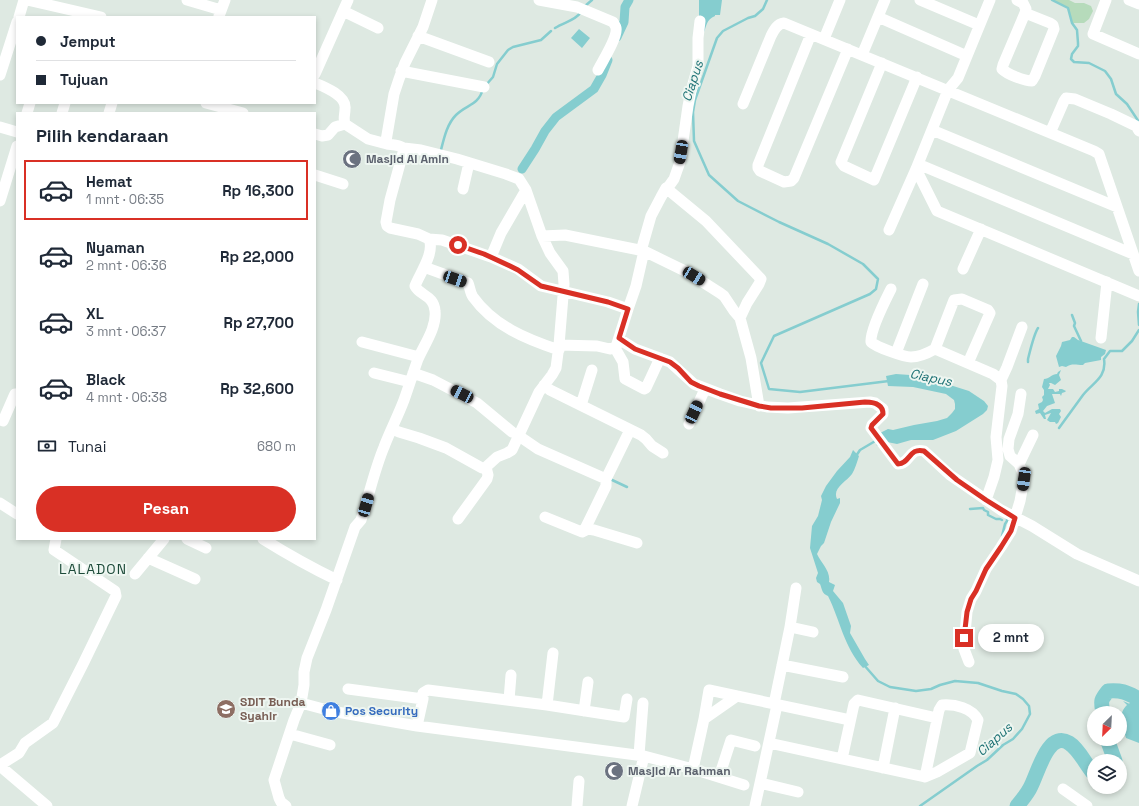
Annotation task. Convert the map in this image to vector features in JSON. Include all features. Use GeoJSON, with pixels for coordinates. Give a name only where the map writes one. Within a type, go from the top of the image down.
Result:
{"type":"FeatureCollection","features":[{"type":"Feature","properties":{"kind":"street"},"geometry":{"type":"LineString","coordinates":[[18,16],[25,0],[97,16]]}},
{"type":"Feature","properties":{"kind":"street"},"geometry":{"type":"LineString","coordinates":[[187,0],[222,9]]}},
{"type":"Feature","properties":{"kind":"street"},"geometry":{"type":"LineString","coordinates":[[316,72],[348,0]]}},
{"type":"Feature","properties":{"kind":"street"},"geometry":{"type":"LineString","coordinates":[[387,144],[386,136],[394,94],[402,71],[427,16],[432,0]]}},
{"type":"Feature","properties":{"kind":"street"},"geometry":{"type":"LineString","coordinates":[[539,0],[577,7],[613,22],[616,28],[616,34],[598,70]]}},
{"type":"Feature","properties":{"kind":"street"},"geometry":{"type":"LineString","coordinates":[[824,39],[840,0]]}},
{"type":"Feature","properties":{"kind":"street"},"geometry":{"type":"LineString","coordinates":[[862,55],[885,0]]}},
{"type":"Feature","properties":{"kind":"street"},"geometry":{"type":"LineString","coordinates":[[920,0],[979,25]]}},
{"type":"Feature","properties":{"kind":"street"},"geometry":{"type":"LineString","coordinates":[[889,230],[948,90],[958,78],[990,0]]}},
{"type":"Feature","properties":{"kind":"street"},"geometry":{"type":"LineString","coordinates":[[1017,0],[1024,3],[1026,9],[1002,69],[1017,77],[1032,81],[1054,29],[1053,25],[1050,23],[1025,13]]}},
{"type":"Feature","properties":{"kind":"street"},"geometry":{"type":"LineString","coordinates":[[1106,0],[1093,34],[1139,54]]}},
{"type":"Feature","properties":{"kind":"street"},"geometry":{"type":"LineString","coordinates":[[1128,0],[1139,4]]}},
{"type":"Feature","properties":{"kind":"street"},"geometry":{"type":"LineString","coordinates":[[343,11],[378,28]]}},
{"type":"Feature","properties":{"kind":"street"},"geometry":{"type":"LineString","coordinates":[[878,17],[967,56]]}},
{"type":"Feature","properties":{"kind":"street"},"geometry":{"type":"LineString","coordinates":[[424,267],[468,283],[472,296],[487,314],[507,328],[537,343],[559,348],[597,346],[610,349],[617,343],[639,277],[642,251],[651,216],[666,188],[670,186],[674,179],[680,162],[688,106],[698,66],[698,32],[700,21]]}},
{"type":"Feature","properties":{"kind":"street"},"geometry":{"type":"LineString","coordinates":[[743,104],[771,36],[777,27],[784,23],[1094,151],[1099,154],[1139,271]]}},
{"type":"Feature","properties":{"kind":"street"},"geometry":{"type":"LineString","coordinates":[[0,75],[16,25]]}},
{"type":"Feature","properties":{"kind":"street"},"geometry":{"type":"LineString","coordinates":[[812,34],[758,165],[760,171],[784,182],[791,181],[794,178],[848,49]]}},
{"type":"Feature","properties":{"kind":"street"},"geometry":{"type":"LineString","coordinates":[[418,36],[489,62]]}},
{"type":"Feature","properties":{"kind":"street"},"geometry":{"type":"LineString","coordinates":[[882,63],[841,162],[844,166],[874,180],[917,77]]}},
{"type":"Feature","properties":{"kind":"street"},"geometry":{"type":"LineString","coordinates":[[402,71],[484,87]]}},
{"type":"Feature","properties":{"kind":"street"},"geometry":{"type":"LineString","coordinates":[[316,83],[330,90],[343,100],[346,106],[344,118],[345,124],[368,139],[404,148],[457,158],[519,179],[526,190],[542,236],[550,253],[562,271],[564,278],[559,348],[556,368],[539,392],[516,434],[512,450],[497,458],[484,468],[446,448],[392,429]]}},
{"type":"Feature","properties":{"kind":"street"},"geometry":{"type":"LineString","coordinates":[[1050,133],[1066,98],[1087,103],[1136,126],[1139,131]]}},
{"type":"Feature","properties":{"kind":"street"},"geometry":{"type":"LineString","coordinates":[[211,104],[243,110]]}},
{"type":"Feature","properties":{"kind":"street"},"geometry":{"type":"LineString","coordinates":[[316,134],[322,136],[328,135],[335,127],[345,124]]}},
{"type":"Feature","properties":{"kind":"street"},"geometry":{"type":"LineString","coordinates":[[0,127],[16,132]]}},
{"type":"Feature","properties":{"kind":"street"},"geometry":{"type":"LineString","coordinates":[[932,130],[1117,207]]}},
{"type":"Feature","properties":{"kind":"street"},"geometry":{"type":"LineString","coordinates":[[404,148],[403,158],[390,200],[386,222],[387,226],[392,229],[413,233],[429,239],[442,240],[491,257],[518,270],[541,286],[608,302],[628,309]]}},
{"type":"Feature","properties":{"kind":"street"},"geometry":{"type":"LineString","coordinates":[[0,201],[16,153]]}},
{"type":"Feature","properties":{"kind":"street"},"geometry":{"type":"LineString","coordinates":[[463,189],[469,163]]}},
{"type":"Feature","properties":{"kind":"street"},"geometry":{"type":"LineString","coordinates":[[917,166],[937,211],[1139,296]]}},
{"type":"Feature","properties":{"kind":"street"},"geometry":{"type":"LineString","coordinates":[[917,166],[1133,254]]}},
{"type":"Feature","properties":{"kind":"street"},"geometry":{"type":"LineString","coordinates":[[316,175],[343,184]]}},
{"type":"Feature","properties":{"kind":"street"},"geometry":{"type":"LineString","coordinates":[[666,188],[706,221],[761,279],[740,318]]}},
{"type":"Feature","properties":{"kind":"street"},"geometry":{"type":"LineString","coordinates":[[491,257],[501,233],[526,190]]}},
{"type":"Feature","properties":{"kind":"street"},"geometry":{"type":"LineString","coordinates":[[963,270],[980,229]]}},
{"type":"Feature","properties":{"kind":"street"},"geometry":{"type":"LineString","coordinates":[[542,236],[566,235],[642,251],[687,272],[724,296],[740,318],[751,358],[759,406]]}},
{"type":"Feature","properties":{"kind":"street"},"geometry":{"type":"LineString","coordinates":[[286,806],[278,798],[274,780],[301,704],[305,666],[355,527],[361,520],[378,462],[419,357],[429,338],[435,308],[432,301],[416,287],[430,247],[431,243],[429,239]]}},
{"type":"Feature","properties":{"kind":"street"},"geometry":{"type":"LineString","coordinates":[[1101,338],[1107,282]]}},
{"type":"Feature","properties":{"kind":"street"},"geometry":{"type":"LineString","coordinates":[[896,352],[923,284]]}},
{"type":"Feature","properties":{"kind":"street"},"geometry":{"type":"LineString","coordinates":[[890,289],[870,340],[873,344],[887,350],[910,357],[924,355],[935,349],[954,300],[962,299],[988,310],[990,312],[968,363]]}},
{"type":"Feature","properties":{"kind":"street"},"geometry":{"type":"LineString","coordinates":[[986,500],[996,471],[998,460],[996,437],[1002,394],[1001,380],[1022,327]]}},
{"type":"Feature","properties":{"kind":"street"},"geometry":{"type":"LineString","coordinates":[[362,342],[419,357]]}},
{"type":"Feature","properties":{"kind":"street"},"geometry":{"type":"LineString","coordinates":[[617,343],[623,362],[626,380],[644,389],[646,388],[660,358]]}},
{"type":"Feature","properties":{"kind":"street"},"geometry":{"type":"LineString","coordinates":[[617,343],[674,364],[691,382],[705,389],[759,406],[788,408],[830,406],[865,402],[875,403],[884,411],[882,416],[871,426],[871,428],[899,464],[904,462],[916,450],[924,451],[950,475],[1015,518],[1072,551],[1139,581]]}},
{"type":"Feature","properties":{"kind":"street"},"geometry":{"type":"LineString","coordinates":[[935,349],[993,374],[1001,380]]}},
{"type":"Feature","properties":{"kind":"street"},"geometry":{"type":"LineString","coordinates":[[581,405],[592,370]]}},
{"type":"Feature","properties":{"kind":"street"},"geometry":{"type":"LineString","coordinates":[[374,372],[433,380],[477,403],[516,434],[538,449],[606,479]]}},
{"type":"Feature","properties":{"kind":"street"},"geometry":{"type":"LineString","coordinates":[[544,385],[550,390],[644,437],[652,446],[663,453]]}},
{"type":"Feature","properties":{"kind":"street"},"geometry":{"type":"LineString","coordinates":[[689,424],[705,389]]}},
{"type":"Feature","properties":{"kind":"street"},"geometry":{"type":"LineString","coordinates":[[3,421],[16,394]]}},
{"type":"Feature","properties":{"kind":"street"},"geometry":{"type":"LineString","coordinates":[[969,662],[964,649],[968,606],[986,569],[1011,531],[1020,501],[1024,479],[1022,468],[1010,456],[1008,449],[1018,414],[1021,394]]}},
{"type":"Feature","properties":{"kind":"street"},"geometry":{"type":"LineString","coordinates":[[584,531],[606,486],[606,479],[630,430]]}},
{"type":"Feature","properties":{"kind":"street"},"geometry":{"type":"LineString","coordinates":[[1019,464],[1033,435]]}},
{"type":"Feature","properties":{"kind":"street"},"geometry":{"type":"LineString","coordinates":[[458,518],[487,479],[488,475],[486,467]]}},
{"type":"Feature","properties":{"kind":"street"},"geometry":{"type":"LineString","coordinates":[[0,503],[16,513]]}},
{"type":"Feature","properties":{"kind":"street"},"geometry":{"type":"LineString","coordinates":[[545,516],[577,530],[594,530],[637,543]]}},
{"type":"Feature","properties":{"kind":"street"},"geometry":{"type":"LineString","coordinates":[[46,806],[1,768],[19,753],[25,743],[53,723],[116,596],[116,591],[54,550],[56,540]]}},
{"type":"Feature","properties":{"kind":"street"},"geometry":{"type":"LineString","coordinates":[[135,574],[163,540]]}},
{"type":"Feature","properties":{"kind":"street"},"geometry":{"type":"LineString","coordinates":[[189,540],[206,548]]}},
{"type":"Feature","properties":{"kind":"street"},"geometry":{"type":"LineString","coordinates":[[265,540],[337,580]]}},
{"type":"Feature","properties":{"kind":"street"},"geometry":{"type":"LineString","coordinates":[[148,558],[195,579]]}},
{"type":"Feature","properties":{"kind":"street"},"geometry":{"type":"LineString","coordinates":[[755,806],[769,743],[796,588]]}},
{"type":"Feature","properties":{"kind":"street"},"geometry":{"type":"LineString","coordinates":[[790,627],[813,632]]}},
{"type":"Feature","properties":{"kind":"street"},"geometry":{"type":"LineString","coordinates":[[547,705],[553,654]]}},
{"type":"Feature","properties":{"kind":"street"},"geometry":{"type":"LineString","coordinates":[[782,665],[843,677]]}},
{"type":"Feature","properties":{"kind":"street"},"geometry":{"type":"LineString","coordinates":[[509,700],[511,675]]}},
{"type":"Feature","properties":{"kind":"street"},"geometry":{"type":"LineString","coordinates":[[584,711],[588,682]]}},
{"type":"Feature","properties":{"kind":"street"},"geometry":{"type":"LineString","coordinates":[[348,688],[423,699]]}},
{"type":"Feature","properties":{"kind":"street"},"geometry":{"type":"LineString","coordinates":[[417,726],[423,693],[428,690],[547,705],[624,717],[627,699]]}},
{"type":"Feature","properties":{"kind":"street"},"geometry":{"type":"LineString","coordinates":[[693,769],[709,690],[850,720]]}},
{"type":"Feature","properties":{"kind":"street"},"geometry":{"type":"LineString","coordinates":[[704,719],[737,696]]}},
{"type":"Feature","properties":{"kind":"street"},"geometry":{"type":"LineString","coordinates":[[842,759],[854,704],[858,700],[937,718]]}},
{"type":"Feature","properties":{"kind":"street"},"geometry":{"type":"LineString","coordinates":[[632,806],[641,755],[643,703]]}},
{"type":"Feature","properties":{"kind":"street"},"geometry":{"type":"LineString","coordinates":[[301,704],[331,711],[417,726],[641,755],[744,785]]}},
{"type":"Feature","properties":{"kind":"street"},"geometry":{"type":"LineString","coordinates":[[769,743],[925,777],[937,772],[970,753],[978,720],[976,716],[964,708],[950,704],[942,705],[937,718],[925,777]]}},
{"type":"Feature","properties":{"kind":"street"},"geometry":{"type":"LineString","coordinates":[[883,768],[895,708]]}},
{"type":"Feature","properties":{"kind":"street"},"geometry":{"type":"LineString","coordinates":[[290,734],[330,745]]}},
{"type":"Feature","properties":{"kind":"street"},"geometry":{"type":"LineString","coordinates":[[719,777],[731,740],[755,746]]}},
{"type":"Feature","properties":{"kind":"street"},"geometry":{"type":"LineString","coordinates":[[577,806],[580,780]]}},
{"type":"Feature","properties":{"kind":"street"},"geometry":{"type":"LineString","coordinates":[[760,783],[798,792]]}},
{"type":"Feature","properties":{"kind":"street"},"geometry":{"type":"LineString","coordinates":[[1063,789],[1087,806]]}},
{"type":"Feature","properties":{"kind":"green space"},"geometry":{"type":"Polygon","coordinates":[[[1053,0],[1069,0],[1075,3],[1084,3],[1091,6],[1093,11],[1089,19],[1084,23],[1072,23],[1068,8],[1053,0]]]}},
{"type":"Feature","properties":{"kind":"water"},"geometry":{"type":"Polygon","coordinates":[[[699,0],[722,0],[720,15],[715,15],[710,19],[704,32],[699,20],[699,0]]]}},
{"type":"Feature","properties":{"kind":"water"},"geometry":{"type":"Polygon","coordinates":[[[579,29],[590,38],[582,48],[571,38],[579,29]]]}},
{"type":"Feature","properties":{"kind":"water"},"geometry":{"type":"Polygon","coordinates":[[[1072,337],[1106,350],[1105,354],[1101,357],[1101,360],[1085,363],[1083,365],[1059,367],[1056,356],[1062,342],[1070,340],[1072,337]]]}},
{"type":"Feature","properties":{"kind":"water"},"geometry":{"type":"Polygon","coordinates":[[[1061,370],[1059,375],[1061,380],[1055,385],[1049,383],[1050,385],[1048,389],[1053,389],[1055,392],[1059,391],[1059,389],[1066,391],[1062,393],[1061,396],[1060,394],[1052,394],[1055,403],[1047,406],[1043,411],[1045,413],[1052,409],[1060,409],[1061,411],[1059,414],[1061,417],[1056,424],[1055,422],[1050,422],[1047,420],[1051,413],[1045,415],[1046,419],[1044,419],[1040,413],[1036,414],[1035,411],[1039,409],[1038,404],[1043,400],[1042,397],[1044,395],[1044,390],[1042,387],[1044,379],[1057,374],[1061,370]]]}},
{"type":"Feature","properties":{"kind":"water"},"geometry":{"type":"Polygon","coordinates":[[[896,374],[910,375],[969,391],[984,401],[988,406],[987,410],[956,431],[933,440],[911,440],[897,444],[887,442],[877,446],[874,436],[888,429],[893,430],[937,421],[947,418],[955,409],[954,400],[946,394],[913,387],[888,386],[886,376],[896,374]]]}},
{"type":"Feature","properties":{"kind":"water"},"geometry":{"type":"Polygon","coordinates":[[[853,450],[859,456],[857,463],[852,474],[840,485],[836,492],[837,499],[840,498],[840,503],[831,522],[824,543],[817,554],[829,574],[829,582],[835,585],[833,591],[843,603],[851,626],[850,633],[869,665],[863,668],[851,651],[828,596],[823,593],[820,584],[817,582],[816,578],[818,573],[810,548],[812,526],[818,516],[822,500],[821,496],[826,486],[850,457],[853,450]]]}},
{"type":"Feature","properties":{"kind":"water"},"geometry":{"type":"Polygon","coordinates":[[[1123,701],[1139,708],[1139,743],[1127,738],[1127,705],[1123,701]]]}},
{"type":"Feature","properties":{"kind":"waterway"},"geometry":{"type":"LineString","coordinates":[[585,6],[592,0]]}},
{"type":"Feature","properties":{"kind":"waterway"},"geometry":{"type":"LineString","coordinates":[[617,37],[624,22],[625,7],[629,0]]}},
{"type":"Feature","properties":{"kind":"waterway","name":"Ciapus"},"geometry":{"type":"LineString","coordinates":[[767,0],[763,9],[755,16],[723,31],[717,38],[695,100],[693,112],[694,141],[709,175],[738,201],[779,222],[828,244],[863,264],[878,279],[876,289],[870,294],[774,336],[761,363],[769,389],[800,392],[889,381]]}},
{"type":"Feature","properties":{"kind":"waterway"},"geometry":{"type":"LineString","coordinates":[[1052,0],[1068,8],[1072,23],[1077,30],[1078,46],[1072,54],[1071,59],[1074,62],[1089,63],[1105,71],[1111,79],[1116,94],[1127,104],[1139,122]]}},
{"type":"Feature","properties":{"kind":"waterway"},"geometry":{"type":"LineString","coordinates":[[555,28],[573,19],[581,12]]}},
{"type":"Feature","properties":{"kind":"waterway"},"geometry":{"type":"LineString","coordinates":[[486,85],[493,77],[497,64],[508,50],[513,47],[541,40],[551,31]]}},
{"type":"Feature","properties":{"kind":"waterway"},"geometry":{"type":"LineString","coordinates":[[522,169],[545,131],[556,117],[594,89],[608,60]]}},
{"type":"Feature","properties":{"kind":"waterway"},"geometry":{"type":"LineString","coordinates":[[441,150],[446,131],[450,123],[460,111],[478,99],[483,89]]}},
{"type":"Feature","properties":{"kind":"waterway"},"geometry":{"type":"LineString","coordinates":[[1139,304],[1139,325]]}},
{"type":"Feature","properties":{"kind":"waterway"},"geometry":{"type":"LineString","coordinates":[[1072,315],[1075,323],[1074,326],[1081,341]]}},
{"type":"Feature","properties":{"kind":"waterway"},"geometry":{"type":"LineString","coordinates":[[1028,362],[1032,343],[1038,328]]}},
{"type":"Feature","properties":{"kind":"waterway"},"geometry":{"type":"LineString","coordinates":[[1059,428],[1083,395],[1101,376],[1104,366],[1104,359],[1110,351],[1122,351],[1132,341],[1139,330]]}},
{"type":"Feature","properties":{"kind":"waterway","name":"Ciapus"},"geometry":{"type":"LineString","coordinates":[[856,456],[860,450],[877,440]]}},
{"type":"Feature","properties":{"kind":"waterway"},"geometry":{"type":"LineString","coordinates":[[610,479],[627,487]]}},
{"type":"Feature","properties":{"kind":"waterway"},"geometry":{"type":"LineString","coordinates":[[970,509],[983,508],[988,512],[988,515],[1002,520]]}},
{"type":"Feature","properties":{"kind":"waterway"},"geometry":{"type":"LineString","coordinates":[[1002,536],[1007,518],[1009,517]]}},
{"type":"Feature","properties":{"kind":"waterway","name":"Ciapus"},"geometry":{"type":"LineString","coordinates":[[864,665],[878,681],[890,687],[916,691],[931,689],[955,681],[978,683],[1016,694],[1029,706],[1030,714],[1022,729],[1013,739],[1003,745],[987,760],[920,806]]}},
{"type":"Feature","properties":{"kind":"waterway"},"geometry":{"type":"LineString","coordinates":[[1102,706],[1102,701],[1108,691],[1116,691],[1130,694],[1137,698],[1138,702],[1136,707]]}},
{"type":"Feature","properties":{"kind":"waterway"},"geometry":{"type":"LineString","coordinates":[[1017,806],[1030,789],[1045,755],[1055,742],[1062,741],[1069,743],[1087,764]]}},
{"type":"Feature","properties":{"kind":"waterway"},"geometry":{"type":"LineString","coordinates":[[1110,746],[1112,754]]}},
{"type":"Feature","properties":{"kind":"place","name":"Masjid Al Amin"},"geometry":{"type":"Point","coordinates":[352,159]}},
{"type":"Feature","properties":{"kind":"place","name":"SDIT Bunda Syahir"},"geometry":{"type":"Point","coordinates":[226,709]}},
{"type":"Feature","properties":{"kind":"place","name":"Pos Security"},"geometry":{"type":"Point","coordinates":[331,711]}},
{"type":"Feature","properties":{"kind":"place","name":"Masjid Ar Rahman"},"geometry":{"type":"Point","coordinates":[614,771]}},
{"type":"Feature","properties":{"kind":"district","name":"LALADON"},"geometry":{"type":"Point","coordinates":[93,569]}},
{"type":"Feature","properties":{"kind":"route"},"geometry":{"type":"LineString","coordinates":[[458,245],[484,254],[510,266],[546,288],[608,302],[628,309],[619,338],[635,349],[670,362],[691,382],[705,389],[740,401],[767,407],[802,408],[865,402],[875,403],[878,405],[884,411],[882,416],[872,425],[871,428],[889,454],[898,464],[904,462],[916,450],[924,451],[950,475],[1015,518],[1011,531],[982,575],[968,606],[966,632],[964,638]]}}]}
